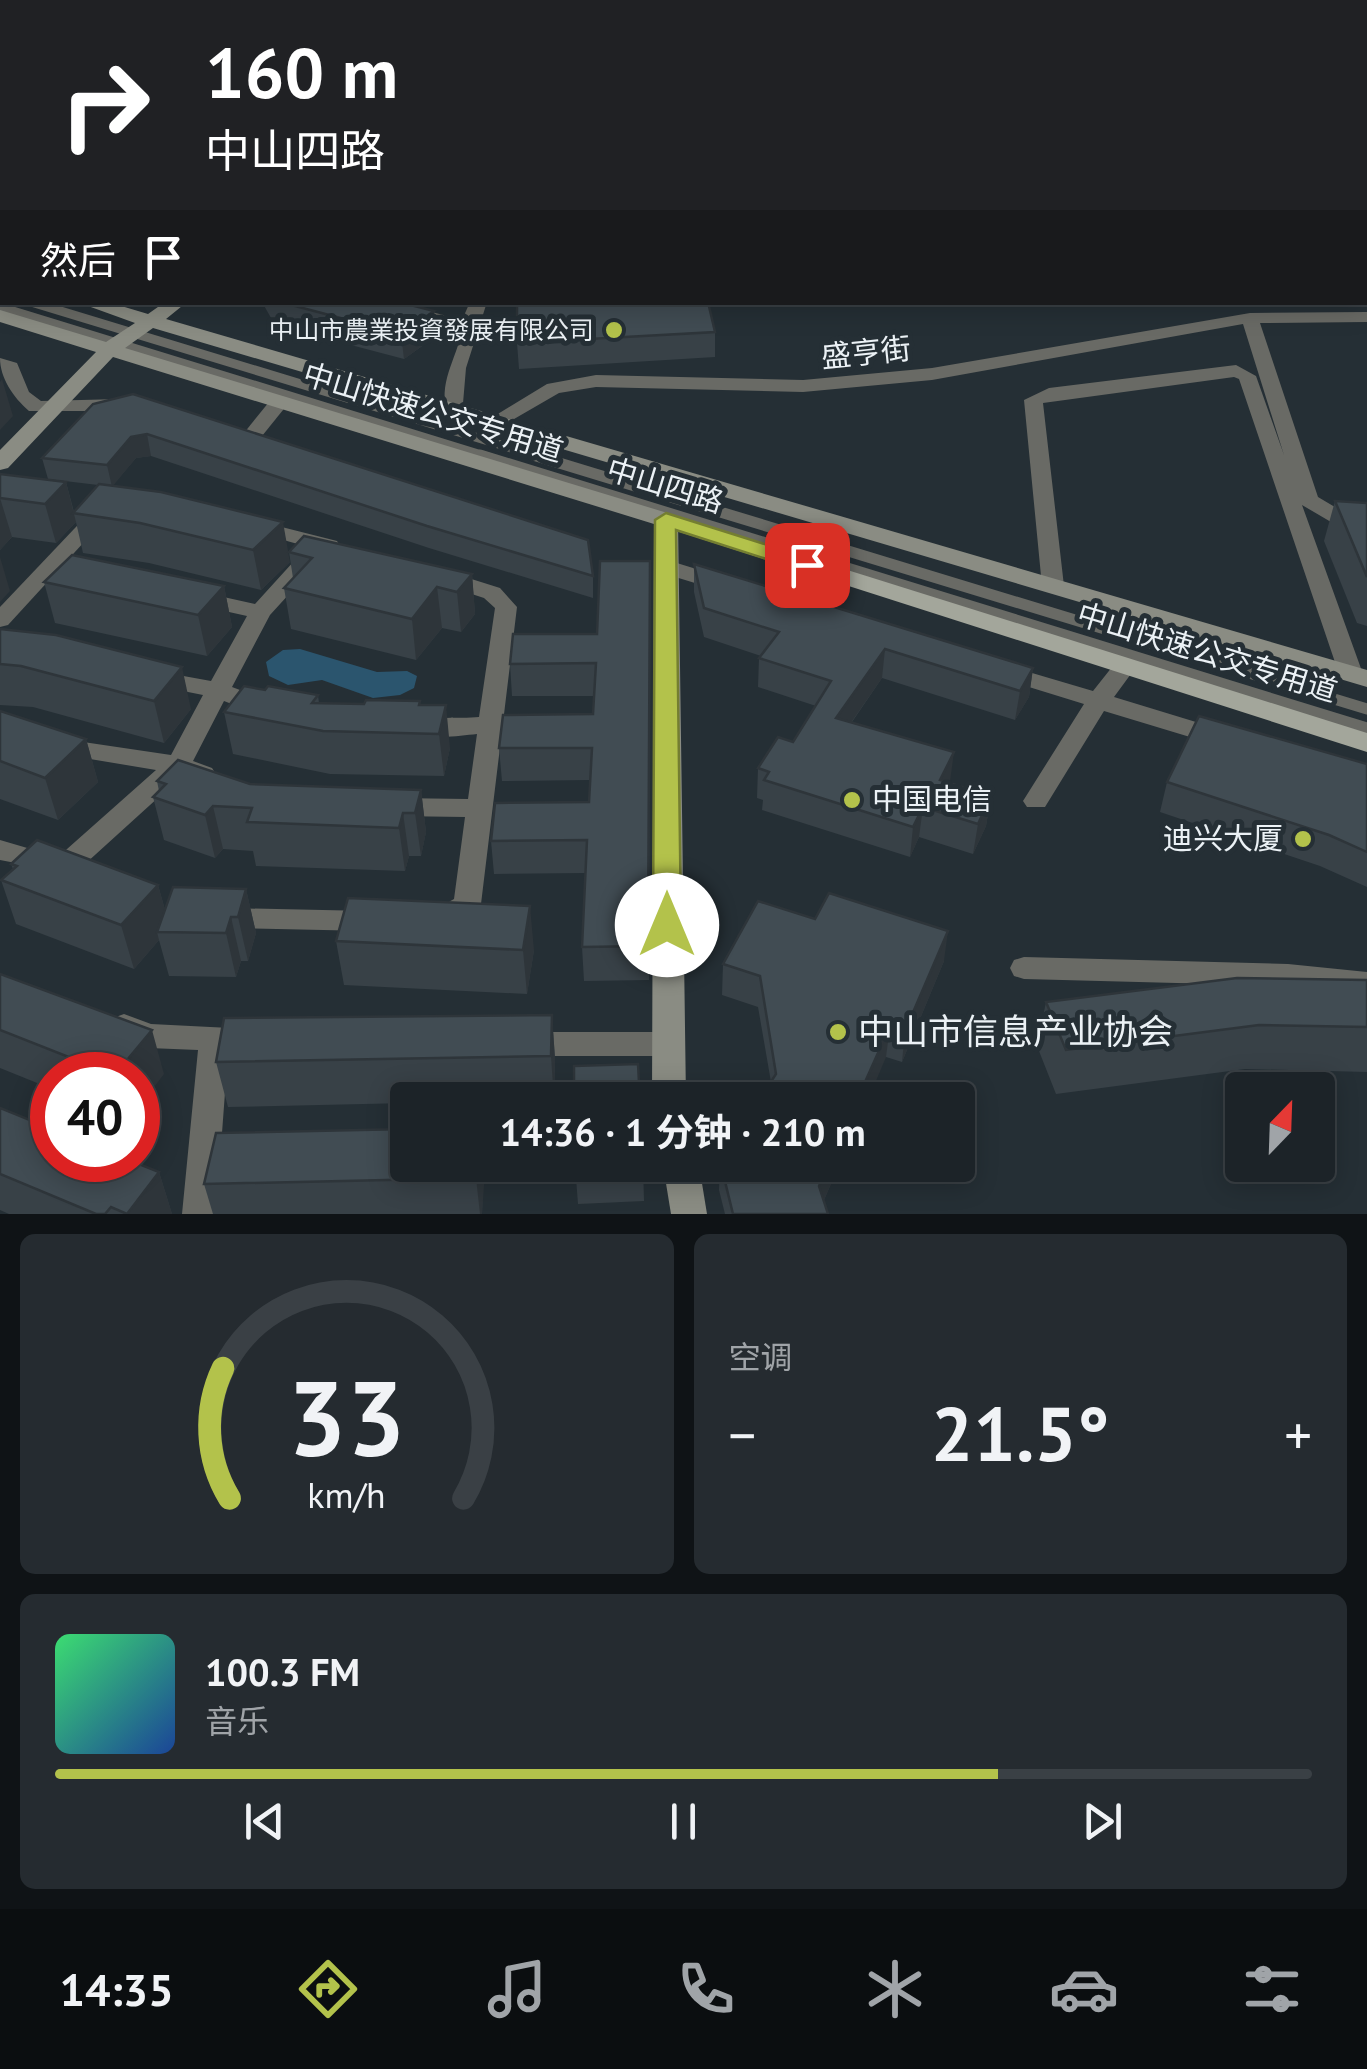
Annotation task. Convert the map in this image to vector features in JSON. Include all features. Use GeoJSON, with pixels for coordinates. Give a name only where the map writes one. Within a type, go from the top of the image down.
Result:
{"type":"FeatureCollection","features":[{"type":"Feature","properties":{"kind":"main road","name":"中山四路"},"geometry":{"type":"LineString","coordinates":[[90,305],[126,331],[280,401],[1367,742]]}},
{"type":"Feature","properties":{"kind":"main road"},"geometry":{"type":"LineString","coordinates":[[0,446],[126,331],[173,305]]}},
{"type":"Feature","properties":{"kind":"main road","name":"中山四路"},"geometry":{"type":"LineString","coordinates":[[0,316],[126,331],[455,411],[1359,676]]}},
{"type":"Feature","properties":{"kind":"main road"},"geometry":{"type":"LineString","coordinates":[[0,463],[45,407]]}},
{"type":"Feature","properties":{"kind":"main road"},"geometry":{"type":"LineString","coordinates":[[666,520],[669,1082]]}},
{"type":"Feature","properties":{"kind":"main road"},"geometry":{"type":"LineString","coordinates":[[683,1182],[689,1214]]}},
{"type":"Feature","properties":{"kind":"street"},"geometry":{"type":"LineString","coordinates":[[384,305],[472,328]]}},
{"type":"Feature","properties":{"kind":"street"},"geometry":{"type":"LineString","coordinates":[[455,411],[456,372],[478,305]]}},
{"type":"Feature","properties":{"kind":"street","name":"盛亨街"},"geometry":{"type":"LineString","coordinates":[[492,423],[554,388],[596,381],[822,385],[932,374],[1250,318],[1367,317]]}},
{"type":"Feature","properties":{"kind":"street"},"geometry":{"type":"LineString","coordinates":[[1250,318],[1309,500],[1338,518],[1367,525]]}},
{"type":"Feature","properties":{"kind":"street"},"geometry":{"type":"LineString","coordinates":[[0,363],[11,367],[21,394],[45,407],[138,404]]}},
{"type":"Feature","properties":{"kind":"street"},"geometry":{"type":"LineString","coordinates":[[1053,586],[1033,400],[1049,394],[1236,371],[1247,376],[1359,676]]}},
{"type":"Feature","properties":{"kind":"street"},"geometry":{"type":"LineString","coordinates":[[252,437],[280,401]]}},
{"type":"Feature","properties":{"kind":"street"},"geometry":{"type":"LineString","coordinates":[[0,620],[60,568],[113,500],[129,500]]}},
{"type":"Feature","properties":{"kind":"street"},"geometry":{"type":"LineString","coordinates":[[233,520],[358,554]]}},
{"type":"Feature","properties":{"kind":"street"},"geometry":{"type":"LineString","coordinates":[[64,867],[178,765],[260,612],[322,544]]}},
{"type":"Feature","properties":{"kind":"street"},"geometry":{"type":"LineString","coordinates":[[667,568],[742,591]]}},
{"type":"Feature","properties":{"kind":"street"},"geometry":{"type":"LineString","coordinates":[[206,913],[224,918],[444,919],[467,904],[506,607],[492,593],[430,574]]}},
{"type":"Feature","properties":{"kind":"street"},"geometry":{"type":"LineString","coordinates":[[184,595],[260,612]]}},
{"type":"Feature","properties":{"kind":"street"},"geometry":{"type":"LineString","coordinates":[[986,666],[1242,745]]}},
{"type":"Feature","properties":{"kind":"street"},"geometry":{"type":"LineString","coordinates":[[1036,801],[1098,701],[1124,667]]}},
{"type":"Feature","properties":{"kind":"street"},"geometry":{"type":"LineString","coordinates":[[127,674],[218,690],[264,709],[282,711]]}},
{"type":"Feature","properties":{"kind":"street"},"geometry":{"type":"LineString","coordinates":[[393,723],[448,729],[491,724]]}},
{"type":"Feature","properties":{"kind":"street"},"geometry":{"type":"LineString","coordinates":[[40,744],[178,765],[228,783]]}},
{"type":"Feature","properties":{"kind":"street"},"geometry":{"type":"LineString","coordinates":[[370,807],[480,808]]}},
{"type":"Feature","properties":{"kind":"street"},"geometry":{"type":"LineString","coordinates":[[0,850],[100,878]]}},
{"type":"Feature","properties":{"kind":"street"},"geometry":{"type":"LineString","coordinates":[[1024,968],[1288,975],[1367,983]]}},
{"type":"Feature","properties":{"kind":"street"},"geometry":{"type":"LineString","coordinates":[[93,1014],[149,1036],[270,1042]]}},
{"type":"Feature","properties":{"kind":"street"},"geometry":{"type":"LineString","coordinates":[[200,1214],[214,1041]]}},
{"type":"Feature","properties":{"kind":"street"},"geometry":{"type":"LineString","coordinates":[[494,1044],[668,1044]]}},
{"type":"Feature","properties":{"kind":"lane","name":"中山快速公交专用道"},"geometry":{"type":"LineString","coordinates":[[41,305],[1367,710]]}},
{"type":"Feature","properties":{"kind":"lane","name":"中山快速公交专用道"},"geometry":{"type":"LineString","coordinates":[[0,307],[126,331],[632,501],[1367,728]]}},
{"type":"Feature","properties":{"kind":"lane"},"geometry":{"type":"LineString","coordinates":[[632,501],[666,520]]}},
{"type":"Feature","properties":{"kind":"water"},"geometry":{"type":"Polygon","coordinates":[[[300,649],[377,672],[407,671],[417,676],[414,688],[400,695],[373,698],[322,680],[288,685],[269,676],[266,662],[283,650],[300,649]]]}},
{"type":"Feature","properties":{"kind":"building"},"geometry":{"type":"Polygon","coordinates":[[[291,305],[411,305],[434,311],[401,334],[291,305]]]}},
{"type":"Feature","properties":{"kind":"building"},"geometry":{"type":"Polygon","coordinates":[[[517,305],[709,305],[715,332],[517,343],[517,305]]]}},
{"type":"Feature","properties":{"kind":"building"},"geometry":{"type":"Polygon","coordinates":[[[133,394],[588,540],[593,576],[147,434],[131,437],[107,465],[42,458],[93,404],[133,394]]]}},
{"type":"Feature","properties":{"kind":"building"},"geometry":{"type":"Polygon","coordinates":[[[0,474],[66,482],[45,504],[0,498],[0,474]]]}},
{"type":"Feature","properties":{"kind":"building"},"geometry":{"type":"Polygon","coordinates":[[[99,484],[161,492],[283,522],[253,550],[140,523],[73,513],[99,484]]]}},
{"type":"Feature","properties":{"kind":"building"},"geometry":{"type":"Polygon","coordinates":[[[1335,501],[1367,503],[1367,577],[1335,501]]]}},
{"type":"Feature","properties":{"kind":"building"},"geometry":{"type":"Polygon","coordinates":[[[304,536],[472,574],[457,592],[437,587],[412,619],[284,588],[312,558],[289,552],[304,536]]]}},
{"type":"Feature","properties":{"kind":"building"},"geometry":{"type":"Polygon","coordinates":[[[72,555],[224,586],[198,615],[44,582],[72,555]]]}},
{"type":"Feature","properties":{"kind":"building"},"geometry":{"type":"Polygon","coordinates":[[[600,561],[650,561],[648,946],[582,947],[587,840],[491,841],[495,803],[589,802],[592,748],[499,748],[503,715],[593,714],[596,663],[510,664],[513,634],[597,634],[600,561]]]}},
{"type":"Feature","properties":{"kind":"building"},"geometry":{"type":"Polygon","coordinates":[[[694,564],[1033,668],[1020,691],[885,649],[836,718],[954,752],[940,780],[991,796],[978,824],[923,807],[913,827],[764,780],[769,772],[758,768],[778,737],[793,742],[831,681],[759,658],[779,632],[704,608],[694,564]]]}},
{"type":"Feature","properties":{"kind":"building"},"geometry":{"type":"Polygon","coordinates":[[[0,629],[56,635],[182,667],[154,701],[0,664],[0,629]]]}},
{"type":"Feature","properties":{"kind":"building"},"geometry":{"type":"Polygon","coordinates":[[[244,686],[318,695],[312,703],[364,704],[366,700],[446,705],[439,734],[323,731],[224,712],[244,686]]]}},
{"type":"Feature","properties":{"kind":"building"},"geometry":{"type":"Polygon","coordinates":[[[0,711],[86,739],[45,778],[0,761],[0,711]]]}},
{"type":"Feature","properties":{"kind":"building"},"geometry":{"type":"Polygon","coordinates":[[[1199,716],[1367,764],[1367,852],[1329,835],[1167,782],[1199,716]]]}},
{"type":"Feature","properties":{"kind":"building"},"geometry":{"type":"Polygon","coordinates":[[[178,760],[250,784],[421,790],[415,813],[403,813],[399,828],[247,822],[252,808],[213,806],[205,815],[153,797],[166,784],[157,781],[178,760]]]}},
{"type":"Feature","properties":{"kind":"building"},"geometry":{"type":"Polygon","coordinates":[[[37,840],[158,885],[121,925],[1,880],[17,866],[11,864],[37,840]]]}},
{"type":"Feature","properties":{"kind":"building"},"geometry":{"type":"Polygon","coordinates":[[[173,887],[246,889],[238,917],[231,917],[226,933],[157,932],[173,887]]]}},
{"type":"Feature","properties":{"kind":"building","name":"中山市信息产业协会"},"geometry":{"type":"Polygon","coordinates":[[[829,893],[948,931],[905,1031],[890,1026],[865,1082],[771,1082],[776,1074],[760,976],[723,964],[758,901],[815,919],[829,893]]]}},
{"type":"Feature","properties":{"kind":"building"},"geometry":{"type":"Polygon","coordinates":[[[348,898],[530,906],[523,950],[336,941],[348,898]]]}},
{"type":"Feature","properties":{"kind":"building"},"geometry":{"type":"Polygon","coordinates":[[[0,974],[152,1030],[134,1052],[56,1052],[0,1030],[0,974]]]}},
{"type":"Feature","properties":{"kind":"building"},"geometry":{"type":"Polygon","coordinates":[[[1237,978],[1367,980],[1367,1027],[1259,1025],[1066,1050],[1046,1002],[1237,978]]]}},
{"type":"Feature","properties":{"kind":"building"},"geometry":{"type":"Polygon","coordinates":[[[552,1015],[551,1056],[216,1062],[224,1018],[552,1015]]]}},
{"type":"Feature","properties":{"kind":"building"},"geometry":{"type":"Polygon","coordinates":[[[638,1064],[639,1082],[574,1082],[574,1066],[638,1064]]]}},
{"type":"Feature","properties":{"kind":"building"},"geometry":{"type":"Polygon","coordinates":[[[0,1108],[30,1120],[30,1182],[151,1182],[127,1214],[111,1207],[105,1214],[96,1214],[0,1174],[0,1108]]]}},
{"type":"Feature","properties":{"kind":"building"},"geometry":{"type":"Polygon","coordinates":[[[390,1129],[390,1180],[204,1184],[216,1133],[390,1129]]]}},
{"type":"Feature","properties":{"kind":"building"},"geometry":{"type":"Polygon","coordinates":[[[725,1182],[821,1182],[828,1214],[733,1214],[725,1182]]]}},
{"type":"Feature","properties":{"kind":"place","name":"中山市農業投資發展有限公司"},"geometry":{"type":"Point","coordinates":[614,330]}},
{"type":"Feature","properties":{"kind":"place","name":"中国电信"},"geometry":{"type":"Point","coordinates":[852,800]}},
{"type":"Feature","properties":{"kind":"place","name":"迪兴大厦"},"geometry":{"type":"Point","coordinates":[1303,839]}},
{"type":"Feature","properties":{"kind":"place","name":"中山市信息产业协会"},"geometry":{"type":"Point","coordinates":[838,1032]}},
{"type":"Feature","properties":{"kind":"route"},"geometry":{"type":"LineString","coordinates":[[667,925],[666,520],[807,565]]}}]}
